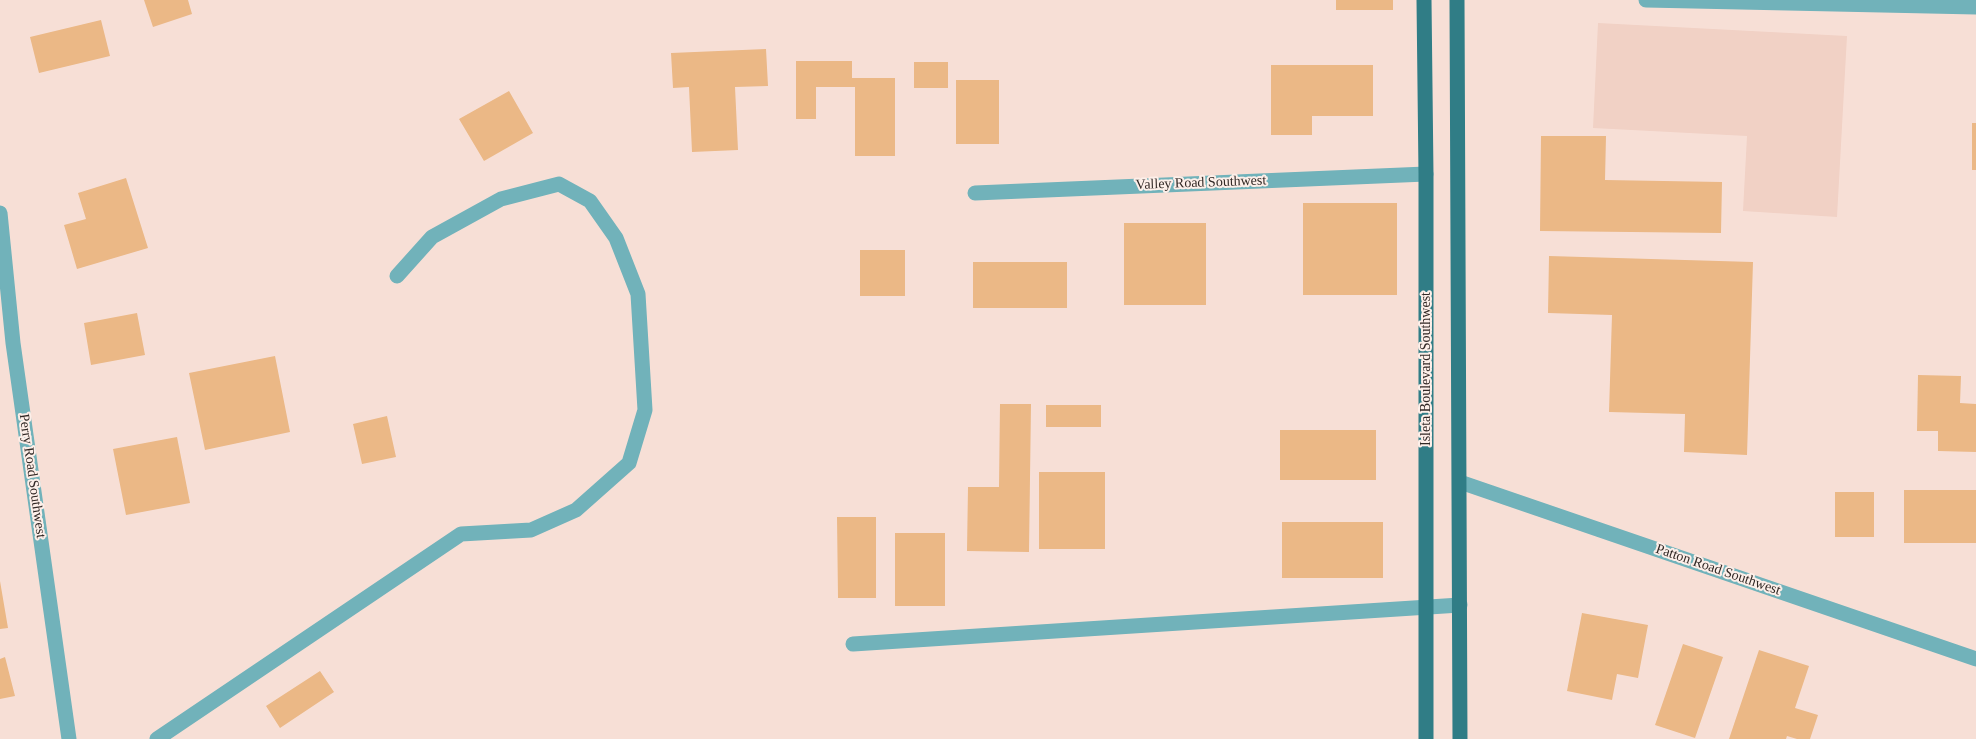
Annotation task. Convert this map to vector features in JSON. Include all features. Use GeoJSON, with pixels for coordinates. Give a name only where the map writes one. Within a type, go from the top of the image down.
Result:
{"type":"FeatureCollection","features":[{"type":"Feature","properties":{"kind":"main road","name":"Isleta Boulevard Southwest"},"geometry":{"type":"LineString","coordinates":[[1424,0],[1426,174],[1426,739]]}},
{"type":"Feature","properties":{"kind":"main road"},"geometry":{"type":"LineString","coordinates":[[1457,0],[1460,739]]}},
{"type":"Feature","properties":{"kind":"street"},"geometry":{"type":"LineString","coordinates":[[1646,0],[1976,8]]}},
{"type":"Feature","properties":{"kind":"street","name":"Valley Road Southwest"},"geometry":{"type":"LineString","coordinates":[[975,193],[1426,174]]}},
{"type":"Feature","properties":{"kind":"street"},"geometry":{"type":"LineString","coordinates":[[157,739],[461,534],[531,530],[576,510],[629,463],[645,410],[638,294],[616,238],[590,201],[559,184],[501,199],[432,237],[398,276]]}},
{"type":"Feature","properties":{"kind":"street","name":"Perry Road Southwest"},"geometry":{"type":"LineString","coordinates":[[0,213],[13,343],[69,739]]}},
{"type":"Feature","properties":{"kind":"street","name":"Patton Road Southwest"},"geometry":{"type":"LineString","coordinates":[[1460,482],[1976,659]]}},
{"type":"Feature","properties":{"kind":"street"},"geometry":{"type":"LineString","coordinates":[[853,644],[1460,605]]}},
{"type":"Feature","properties":{"kind":"shaded area"},"geometry":{"type":"Polygon","coordinates":[[[1598,23],[1847,36],[1837,217],[1743,211],[1747,136],[1593,128],[1598,23]]]}},
{"type":"Feature","properties":{"kind":"building"},"geometry":{"type":"Polygon","coordinates":[[[144,0],[188,0],[192,14],[153,27],[144,0]]]}},
{"type":"Feature","properties":{"kind":"building"},"geometry":{"type":"Polygon","coordinates":[[[1336,0],[1393,0],[1393,10],[1336,10],[1336,0]]]}},
{"type":"Feature","properties":{"kind":"building"},"geometry":{"type":"Polygon","coordinates":[[[101,20],[110,56],[39,73],[30,37],[101,20]]]}},
{"type":"Feature","properties":{"kind":"building"},"geometry":{"type":"Polygon","coordinates":[[[766,49],[768,86],[735,87],[738,150],[692,152],[689,87],[673,88],[671,53],[766,49]]]}},
{"type":"Feature","properties":{"kind":"building"},"geometry":{"type":"Polygon","coordinates":[[[796,61],[852,61],[852,78],[895,78],[895,156],[855,156],[855,87],[816,87],[816,119],[796,119],[796,61]]]}},
{"type":"Feature","properties":{"kind":"building"},"geometry":{"type":"Polygon","coordinates":[[[914,62],[948,62],[948,88],[914,88],[914,62]]]}},
{"type":"Feature","properties":{"kind":"building"},"geometry":{"type":"Polygon","coordinates":[[[1271,65],[1373,65],[1373,116],[1312,116],[1312,135],[1271,135],[1271,65]]]}},
{"type":"Feature","properties":{"kind":"building"},"geometry":{"type":"Polygon","coordinates":[[[956,80],[999,80],[999,144],[956,144],[956,80]]]}},
{"type":"Feature","properties":{"kind":"building"},"geometry":{"type":"Polygon","coordinates":[[[509,91],[533,133],[484,161],[459,119],[509,91]]]}},
{"type":"Feature","properties":{"kind":"building"},"geometry":{"type":"Polygon","coordinates":[[[1972,123],[1976,123],[1976,170],[1972,170],[1972,123]]]}},
{"type":"Feature","properties":{"kind":"building"},"geometry":{"type":"Polygon","coordinates":[[[1541,136],[1606,136],[1605,180],[1722,182],[1721,233],[1540,231],[1541,136]]]}},
{"type":"Feature","properties":{"kind":"building"},"geometry":{"type":"Polygon","coordinates":[[[126,178],[148,248],[77,269],[64,225],[86,219],[78,193],[126,178]]]}},
{"type":"Feature","properties":{"kind":"building"},"geometry":{"type":"Polygon","coordinates":[[[1303,203],[1397,203],[1397,295],[1303,295],[1303,203]]]}},
{"type":"Feature","properties":{"kind":"building"},"geometry":{"type":"Polygon","coordinates":[[[1124,223],[1206,223],[1206,305],[1124,305],[1124,223]]]}},
{"type":"Feature","properties":{"kind":"building"},"geometry":{"type":"Polygon","coordinates":[[[860,250],[905,250],[905,296],[860,296],[860,250]]]}},
{"type":"Feature","properties":{"kind":"building"},"geometry":{"type":"Polygon","coordinates":[[[1549,256],[1753,262],[1747,455],[1684,452],[1685,414],[1609,412],[1612,315],[1548,313],[1549,256]]]}},
{"type":"Feature","properties":{"kind":"building"},"geometry":{"type":"Polygon","coordinates":[[[973,262],[1067,262],[1067,308],[973,308],[973,262]]]}},
{"type":"Feature","properties":{"kind":"building"},"geometry":{"type":"Polygon","coordinates":[[[137,313],[145,355],[91,365],[84,323],[137,313]]]}},
{"type":"Feature","properties":{"kind":"building"},"geometry":{"type":"Polygon","coordinates":[[[275,356],[290,432],[205,450],[189,373],[275,356]]]}},
{"type":"Feature","properties":{"kind":"building"},"geometry":{"type":"Polygon","coordinates":[[[1918,375],[1961,376],[1960,403],[1976,404],[1976,452],[1938,451],[1938,431],[1917,431],[1918,375]]]}},
{"type":"Feature","properties":{"kind":"building"},"geometry":{"type":"Polygon","coordinates":[[[1000,404],[1031,404],[1029,552],[967,551],[968,487],[999,487],[1000,404]]]}},
{"type":"Feature","properties":{"kind":"building"},"geometry":{"type":"Polygon","coordinates":[[[1046,405],[1101,405],[1101,427],[1046,427],[1046,405]]]}},
{"type":"Feature","properties":{"kind":"building"},"geometry":{"type":"Polygon","coordinates":[[[387,416],[396,457],[362,464],[353,424],[387,416]]]}},
{"type":"Feature","properties":{"kind":"building"},"geometry":{"type":"Polygon","coordinates":[[[1280,430],[1376,430],[1376,480],[1280,480],[1280,430]]]}},
{"type":"Feature","properties":{"kind":"building"},"geometry":{"type":"Polygon","coordinates":[[[177,437],[190,503],[126,515],[113,449],[177,437]]]}},
{"type":"Feature","properties":{"kind":"building"},"geometry":{"type":"Polygon","coordinates":[[[1039,472],[1105,472],[1105,549],[1039,549],[1039,472]]]}},
{"type":"Feature","properties":{"kind":"building"},"geometry":{"type":"Polygon","coordinates":[[[1904,490],[1976,490],[1976,543],[1904,543],[1904,490]]]}},
{"type":"Feature","properties":{"kind":"building"},"geometry":{"type":"Polygon","coordinates":[[[1835,492],[1874,492],[1874,537],[1835,537],[1835,492]]]}},
{"type":"Feature","properties":{"kind":"building"},"geometry":{"type":"Polygon","coordinates":[[[837,517],[876,517],[876,598],[838,598],[837,517]]]}},
{"type":"Feature","properties":{"kind":"building"},"geometry":{"type":"Polygon","coordinates":[[[1282,522],[1383,522],[1383,578],[1282,578],[1282,522]]]}},
{"type":"Feature","properties":{"kind":"building"},"geometry":{"type":"Polygon","coordinates":[[[895,533],[945,533],[945,606],[895,606],[895,533]]]}},
{"type":"Feature","properties":{"kind":"building"},"geometry":{"type":"Polygon","coordinates":[[[0,581],[8,628],[0,629],[0,581]]]}},
{"type":"Feature","properties":{"kind":"building"},"geometry":{"type":"Polygon","coordinates":[[[1582,613],[1648,625],[1638,678],[1617,674],[1612,700],[1567,691],[1582,613]]]}},
{"type":"Feature","properties":{"kind":"building"},"geometry":{"type":"Polygon","coordinates":[[[1683,644],[1723,657],[1695,738],[1655,725],[1683,644]]]}},
{"type":"Feature","properties":{"kind":"building"},"geometry":{"type":"Polygon","coordinates":[[[1759,650],[1809,666],[1795,708],[1818,715],[1810,739],[1797,739],[1787,736],[1786,739],[1729,739],[1759,650]]]}},
{"type":"Feature","properties":{"kind":"building"},"geometry":{"type":"Polygon","coordinates":[[[5,657],[15,696],[0,699],[0,659],[5,657]]]}},
{"type":"Feature","properties":{"kind":"building"},"geometry":{"type":"Polygon","coordinates":[[[320,671],[334,692],[280,728],[266,706],[320,671]]]}}]}
